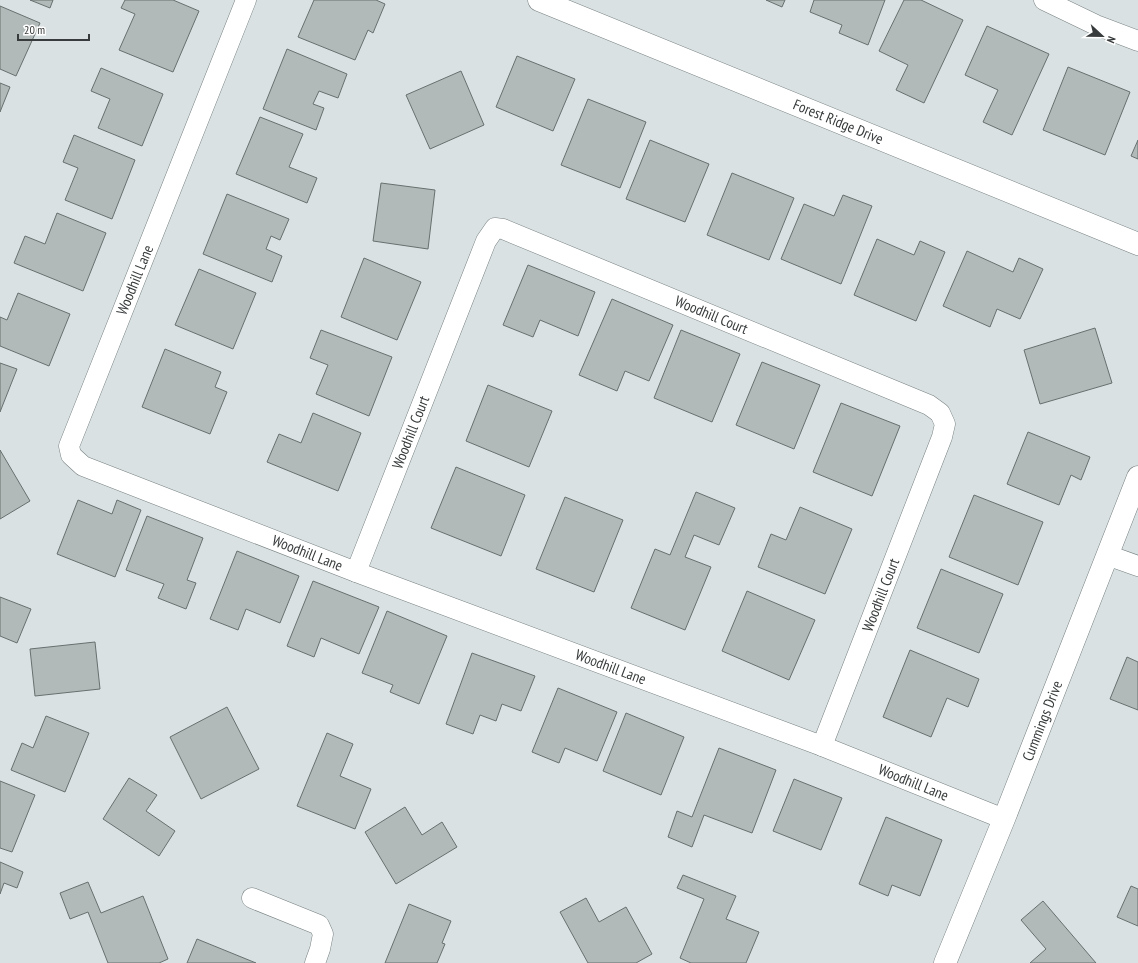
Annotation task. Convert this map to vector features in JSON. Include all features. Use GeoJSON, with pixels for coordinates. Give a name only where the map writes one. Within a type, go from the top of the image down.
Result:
{"type":"FeatureCollection","features":[{"type":"Feature","properties":{"kind":"main road","name":"Forest Ridge Drive"},"geometry":{"type":"LineString","coordinates":[[538,0],[567,5],[1138,244]]}},
{"type":"Feature","properties":{"kind":"main road","name":"Cummings Drive"},"geometry":{"type":"LineString","coordinates":[[945,963],[1004,819],[1138,477]]}},
{"type":"Feature","properties":{"kind":"street","name":"Woodhill Lane"},"geometry":{"type":"LineString","coordinates":[[246,0],[69,446],[71,455],[83,466],[356,572],[822,746],[1004,819]]}},
{"type":"Feature","properties":{"kind":"street"},"geometry":{"type":"LineString","coordinates":[[1044,0],[1096,25],[1138,40]]}},
{"type":"Feature","properties":{"kind":"street","name":"Woodhill Court"},"geometry":{"type":"LineString","coordinates":[[356,572],[486,241],[495,228],[503,229],[929,405],[940,414],[945,424],[942,437],[822,746]]}},
{"type":"Feature","properties":{"kind":"street"},"geometry":{"type":"LineString","coordinates":[[1107,555],[1138,566]]}},
{"type":"Feature","properties":{"kind":"street"},"geometry":{"type":"LineString","coordinates":[[252,898],[320,925],[323,934],[315,963]]}},
{"type":"Feature","properties":{"kind":"building"},"geometry":{"type":"Polygon","coordinates":[[[30,0],[53,0],[50,8],[30,0]]]}},
{"type":"Feature","properties":{"kind":"building"},"geometry":{"type":"Polygon","coordinates":[[[125,0],[173,0],[199,11],[173,72],[119,50],[135,14],[121,8],[125,0]]]}},
{"type":"Feature","properties":{"kind":"building"},"geometry":{"type":"Polygon","coordinates":[[[314,0],[376,0],[385,4],[373,33],[368,30],[355,60],[298,37],[314,0]]]}},
{"type":"Feature","properties":{"kind":"building"},"geometry":{"type":"Polygon","coordinates":[[[766,0],[785,0],[782,7],[766,0]]]}},
{"type":"Feature","properties":{"kind":"building"},"geometry":{"type":"Polygon","coordinates":[[[814,0],[885,0],[868,45],[839,33],[842,25],[810,12],[814,0]]]}},
{"type":"Feature","properties":{"kind":"building"},"geometry":{"type":"Polygon","coordinates":[[[904,0],[921,0],[963,20],[924,103],[896,90],[908,65],[879,51],[904,0]]]}},
{"type":"Feature","properties":{"kind":"building"},"geometry":{"type":"Polygon","coordinates":[[[0,6],[40,23],[16,76],[0,69],[0,6]]]}},
{"type":"Feature","properties":{"kind":"building"},"geometry":{"type":"Polygon","coordinates":[[[987,26],[1049,54],[1012,135],[983,122],[998,90],[965,75],[987,26]]]}},
{"type":"Feature","properties":{"kind":"building"},"geometry":{"type":"Polygon","coordinates":[[[287,49],[347,74],[338,98],[319,91],[313,104],[324,108],[316,130],[263,109],[287,49]]]}},
{"type":"Feature","properties":{"kind":"building"},"geometry":{"type":"Polygon","coordinates":[[[517,56],[575,79],[553,131],[496,107],[517,56]]]}},
{"type":"Feature","properties":{"kind":"building"},"geometry":{"type":"Polygon","coordinates":[[[1068,67],[1130,92],[1105,155],[1043,130],[1068,67]]]}},
{"type":"Feature","properties":{"kind":"building"},"geometry":{"type":"Polygon","coordinates":[[[101,68],[163,94],[142,146],[98,128],[110,99],[91,91],[101,68]]]}},
{"type":"Feature","properties":{"kind":"building"},"geometry":{"type":"Polygon","coordinates":[[[461,71],[484,125],[430,149],[406,95],[461,71]]]}},
{"type":"Feature","properties":{"kind":"building"},"geometry":{"type":"Polygon","coordinates":[[[0,83],[10,87],[0,112],[0,83]]]}},
{"type":"Feature","properties":{"kind":"building"},"geometry":{"type":"Polygon","coordinates":[[[588,99],[646,122],[620,188],[561,165],[588,99]]]}},
{"type":"Feature","properties":{"kind":"building"},"geometry":{"type":"Polygon","coordinates":[[[260,117],[303,134],[289,167],[317,178],[307,203],[236,174],[260,117]]]}},
{"type":"Feature","properties":{"kind":"building"},"geometry":{"type":"Polygon","coordinates":[[[74,135],[135,160],[112,219],[65,200],[78,168],[63,162],[74,135]]]}},
{"type":"Feature","properties":{"kind":"building"},"geometry":{"type":"Polygon","coordinates":[[[650,140],[709,164],[685,222],[626,199],[650,140]]]}},
{"type":"Feature","properties":{"kind":"building"},"geometry":{"type":"Polygon","coordinates":[[[1138,140],[1138,159],[1131,156],[1138,140]]]}},
{"type":"Feature","properties":{"kind":"building"},"geometry":{"type":"Polygon","coordinates":[[[732,173],[794,198],[769,260],[707,235],[732,173]]]}},
{"type":"Feature","properties":{"kind":"building"},"geometry":{"type":"Polygon","coordinates":[[[381,183],[435,190],[428,249],[373,241],[381,183]]]}},
{"type":"Feature","properties":{"kind":"building"},"geometry":{"type":"Polygon","coordinates":[[[227,194],[289,219],[280,240],[271,236],[266,249],[282,256],[272,282],[203,254],[227,194]]]}},
{"type":"Feature","properties":{"kind":"building"},"geometry":{"type":"Polygon","coordinates":[[[843,195],[872,206],[841,284],[781,259],[804,204],[834,216],[843,195]]]}},
{"type":"Feature","properties":{"kind":"building"},"geometry":{"type":"Polygon","coordinates":[[[57,213],[106,233],[83,291],[14,263],[25,236],[45,244],[57,213]]]}},
{"type":"Feature","properties":{"kind":"building"},"geometry":{"type":"Polygon","coordinates":[[[877,239],[914,255],[920,241],[945,252],[916,321],[854,295],[877,239]]]}},
{"type":"Feature","properties":{"kind":"building"},"geometry":{"type":"Polygon","coordinates":[[[967,251],[1013,272],[1019,258],[1043,269],[1020,319],[997,309],[990,327],[943,306],[967,251]]]}},
{"type":"Feature","properties":{"kind":"building"},"geometry":{"type":"Polygon","coordinates":[[[364,258],[421,282],[397,340],[341,317],[364,258]]]}},
{"type":"Feature","properties":{"kind":"building"},"geometry":{"type":"Polygon","coordinates":[[[528,265],[595,292],[578,336],[540,320],[533,337],[503,325],[528,265]]]}},
{"type":"Feature","properties":{"kind":"building"},"geometry":{"type":"Polygon","coordinates":[[[199,269],[256,293],[233,349],[175,325],[199,269]]]}},
{"type":"Feature","properties":{"kind":"building"},"geometry":{"type":"Polygon","coordinates":[[[18,293],[70,314],[49,366],[0,346],[0,317],[7,320],[18,293]]]}},
{"type":"Feature","properties":{"kind":"building"},"geometry":{"type":"Polygon","coordinates":[[[612,299],[673,325],[649,381],[625,371],[617,391],[579,375],[612,299]]]}},
{"type":"Feature","properties":{"kind":"building"},"geometry":{"type":"Polygon","coordinates":[[[1095,328],[1112,383],[1040,404],[1024,350],[1095,328]]]}},
{"type":"Feature","properties":{"kind":"building"},"geometry":{"type":"Polygon","coordinates":[[[321,330],[392,357],[369,416],[316,394],[328,365],[310,358],[321,330]]]}},
{"type":"Feature","properties":{"kind":"building"},"geometry":{"type":"Polygon","coordinates":[[[681,330],[740,354],[712,422],[654,398],[681,330]]]}},
{"type":"Feature","properties":{"kind":"building"},"geometry":{"type":"Polygon","coordinates":[[[165,349],[221,372],[215,387],[227,392],[210,434],[142,407],[165,349]]]}},
{"type":"Feature","properties":{"kind":"building"},"geometry":{"type":"Polygon","coordinates":[[[762,362],[820,385],[794,449],[736,425],[762,362]]]}},
{"type":"Feature","properties":{"kind":"building"},"geometry":{"type":"Polygon","coordinates":[[[0,363],[17,369],[0,412],[0,363]]]}},
{"type":"Feature","properties":{"kind":"building"},"geometry":{"type":"Polygon","coordinates":[[[488,385],[552,411],[529,467],[466,441],[488,385]]]}},
{"type":"Feature","properties":{"kind":"building"},"geometry":{"type":"Polygon","coordinates":[[[841,403],[900,426],[872,496],[813,472],[841,403]]]}},
{"type":"Feature","properties":{"kind":"building"},"geometry":{"type":"Polygon","coordinates":[[[313,413],[361,433],[338,491],[267,462],[279,434],[301,443],[313,413]]]}},
{"type":"Feature","properties":{"kind":"building"},"geometry":{"type":"Polygon","coordinates":[[[1028,432],[1090,457],[1081,480],[1071,475],[1059,505],[1007,484],[1028,432]]]}},
{"type":"Feature","properties":{"kind":"building"},"geometry":{"type":"Polygon","coordinates":[[[0,450],[30,501],[0,519],[0,450]]]}},
{"type":"Feature","properties":{"kind":"building"},"geometry":{"type":"Polygon","coordinates":[[[456,467],[525,495],[501,556],[431,528],[456,467]]]}},
{"type":"Feature","properties":{"kind":"building"},"geometry":{"type":"Polygon","coordinates":[[[696,492],[735,508],[719,545],[694,535],[685,557],[711,567],[685,630],[631,608],[655,549],[670,555],[696,492]]]}},
{"type":"Feature","properties":{"kind":"building"},"geometry":{"type":"Polygon","coordinates":[[[974,495],[1043,522],[1018,585],[949,557],[974,495]]]}},
{"type":"Feature","properties":{"kind":"building"},"geometry":{"type":"Polygon","coordinates":[[[565,497],[623,520],[594,592],[536,569],[565,497]]]}},
{"type":"Feature","properties":{"kind":"building"},"geometry":{"type":"Polygon","coordinates":[[[78,500],[112,514],[117,500],[141,510],[115,577],[57,554],[78,500]]]}},
{"type":"Feature","properties":{"kind":"building"},"geometry":{"type":"Polygon","coordinates":[[[800,507],[852,529],[825,594],[758,567],[771,534],[786,540],[800,507]]]}},
{"type":"Feature","properties":{"kind":"building"},"geometry":{"type":"Polygon","coordinates":[[[147,516],[203,538],[187,580],[196,583],[186,609],[158,598],[164,584],[126,570],[147,516]]]}},
{"type":"Feature","properties":{"kind":"building"},"geometry":{"type":"Polygon","coordinates":[[[237,551],[299,576],[280,623],[246,609],[238,630],[210,619],[237,551]]]}},
{"type":"Feature","properties":{"kind":"building"},"geometry":{"type":"Polygon","coordinates":[[[941,569],[1003,594],[979,653],[917,628],[941,569]]]}},
{"type":"Feature","properties":{"kind":"building"},"geometry":{"type":"Polygon","coordinates":[[[313,581],[379,607],[359,654],[321,638],[314,657],[287,646],[313,581]]]}},
{"type":"Feature","properties":{"kind":"building"},"geometry":{"type":"Polygon","coordinates":[[[747,591],[815,620],[789,680],[722,651],[747,591]]]}},
{"type":"Feature","properties":{"kind":"building"},"geometry":{"type":"Polygon","coordinates":[[[0,597],[31,609],[17,643],[0,636],[0,597]]]}},
{"type":"Feature","properties":{"kind":"building"},"geometry":{"type":"Polygon","coordinates":[[[387,611],[447,636],[419,704],[390,692],[393,685],[362,673],[387,611]]]}},
{"type":"Feature","properties":{"kind":"building"},"geometry":{"type":"Polygon","coordinates":[[[95,642],[100,689],[35,696],[30,649],[95,642]]]}},
{"type":"Feature","properties":{"kind":"building"},"geometry":{"type":"Polygon","coordinates":[[[910,650],[979,679],[968,707],[947,698],[931,737],[883,717],[910,650]]]}},
{"type":"Feature","properties":{"kind":"building"},"geometry":{"type":"Polygon","coordinates":[[[472,653],[535,676],[521,711],[502,704],[496,721],[480,715],[473,734],[446,724],[472,653]]]}},
{"type":"Feature","properties":{"kind":"building"},"geometry":{"type":"Polygon","coordinates":[[[1127,657],[1138,662],[1138,710],[1110,699],[1127,657]]]}},
{"type":"Feature","properties":{"kind":"building"},"geometry":{"type":"Polygon","coordinates":[[[558,688],[617,712],[597,761],[565,748],[559,763],[532,752],[558,688]]]}},
{"type":"Feature","properties":{"kind":"building"},"geometry":{"type":"Polygon","coordinates":[[[227,707],[259,769],[201,799],[170,737],[227,707]]]}},
{"type":"Feature","properties":{"kind":"building"},"geometry":{"type":"Polygon","coordinates":[[[626,713],[684,737],[661,795],[603,771],[626,713]]]}},
{"type":"Feature","properties":{"kind":"building"},"geometry":{"type":"Polygon","coordinates":[[[46,716],[89,733],[65,792],[11,770],[22,743],[33,748],[46,716]]]}},
{"type":"Feature","properties":{"kind":"building"},"geometry":{"type":"Polygon","coordinates":[[[327,733],[353,744],[340,776],[371,789],[355,829],[297,806],[327,733]]]}},
{"type":"Feature","properties":{"kind":"building"},"geometry":{"type":"Polygon","coordinates":[[[719,748],[776,770],[752,833],[704,815],[692,847],[668,837],[677,811],[692,817],[719,748]]]}},
{"type":"Feature","properties":{"kind":"building"},"geometry":{"type":"Polygon","coordinates":[[[129,778],[157,795],[146,811],[175,831],[159,856],[103,819],[129,778]]]}},
{"type":"Feature","properties":{"kind":"building"},"geometry":{"type":"Polygon","coordinates":[[[794,779],[842,798],[821,850],[773,831],[794,779]]]}},
{"type":"Feature","properties":{"kind":"building"},"geometry":{"type":"Polygon","coordinates":[[[0,781],[35,795],[12,852],[0,848],[0,781]]]}},
{"type":"Feature","properties":{"kind":"building"},"geometry":{"type":"Polygon","coordinates":[[[405,807],[422,835],[442,822],[457,847],[396,884],[365,832],[405,807]]]}},
{"type":"Feature","properties":{"kind":"building"},"geometry":{"type":"Polygon","coordinates":[[[886,817],[942,840],[920,896],[892,885],[888,896],[859,884],[886,817]]]}},
{"type":"Feature","properties":{"kind":"building"},"geometry":{"type":"Polygon","coordinates":[[[0,862],[23,872],[17,888],[4,883],[0,894],[0,862]]]}},
{"type":"Feature","properties":{"kind":"building"},"geometry":{"type":"Polygon","coordinates":[[[683,875],[736,896],[726,919],[759,932],[746,963],[691,963],[680,958],[704,899],[677,888],[683,875]]]}},
{"type":"Feature","properties":{"kind":"building"},"geometry":{"type":"Polygon","coordinates":[[[88,882],[101,913],[143,896],[168,959],[159,963],[108,963],[88,912],[70,919],[60,893],[88,882]]]}},
{"type":"Feature","properties":{"kind":"building"},"geometry":{"type":"Polygon","coordinates":[[[1131,886],[1138,889],[1138,926],[1117,917],[1131,886]]]}},
{"type":"Feature","properties":{"kind":"building"},"geometry":{"type":"Polygon","coordinates":[[[586,898],[599,922],[626,907],[652,954],[636,963],[588,963],[560,912],[586,898]]]}},
{"type":"Feature","properties":{"kind":"building"},"geometry":{"type":"Polygon","coordinates":[[[1043,901],[1096,963],[1030,963],[1046,949],[1021,920],[1043,901]]]}},
{"type":"Feature","properties":{"kind":"building"},"geometry":{"type":"Polygon","coordinates":[[[409,904],[451,921],[442,943],[445,944],[437,963],[385,963],[409,904]]]}},
{"type":"Feature","properties":{"kind":"building"},"geometry":{"type":"Polygon","coordinates":[[[197,939],[256,963],[187,963],[197,939]]]}}]}
